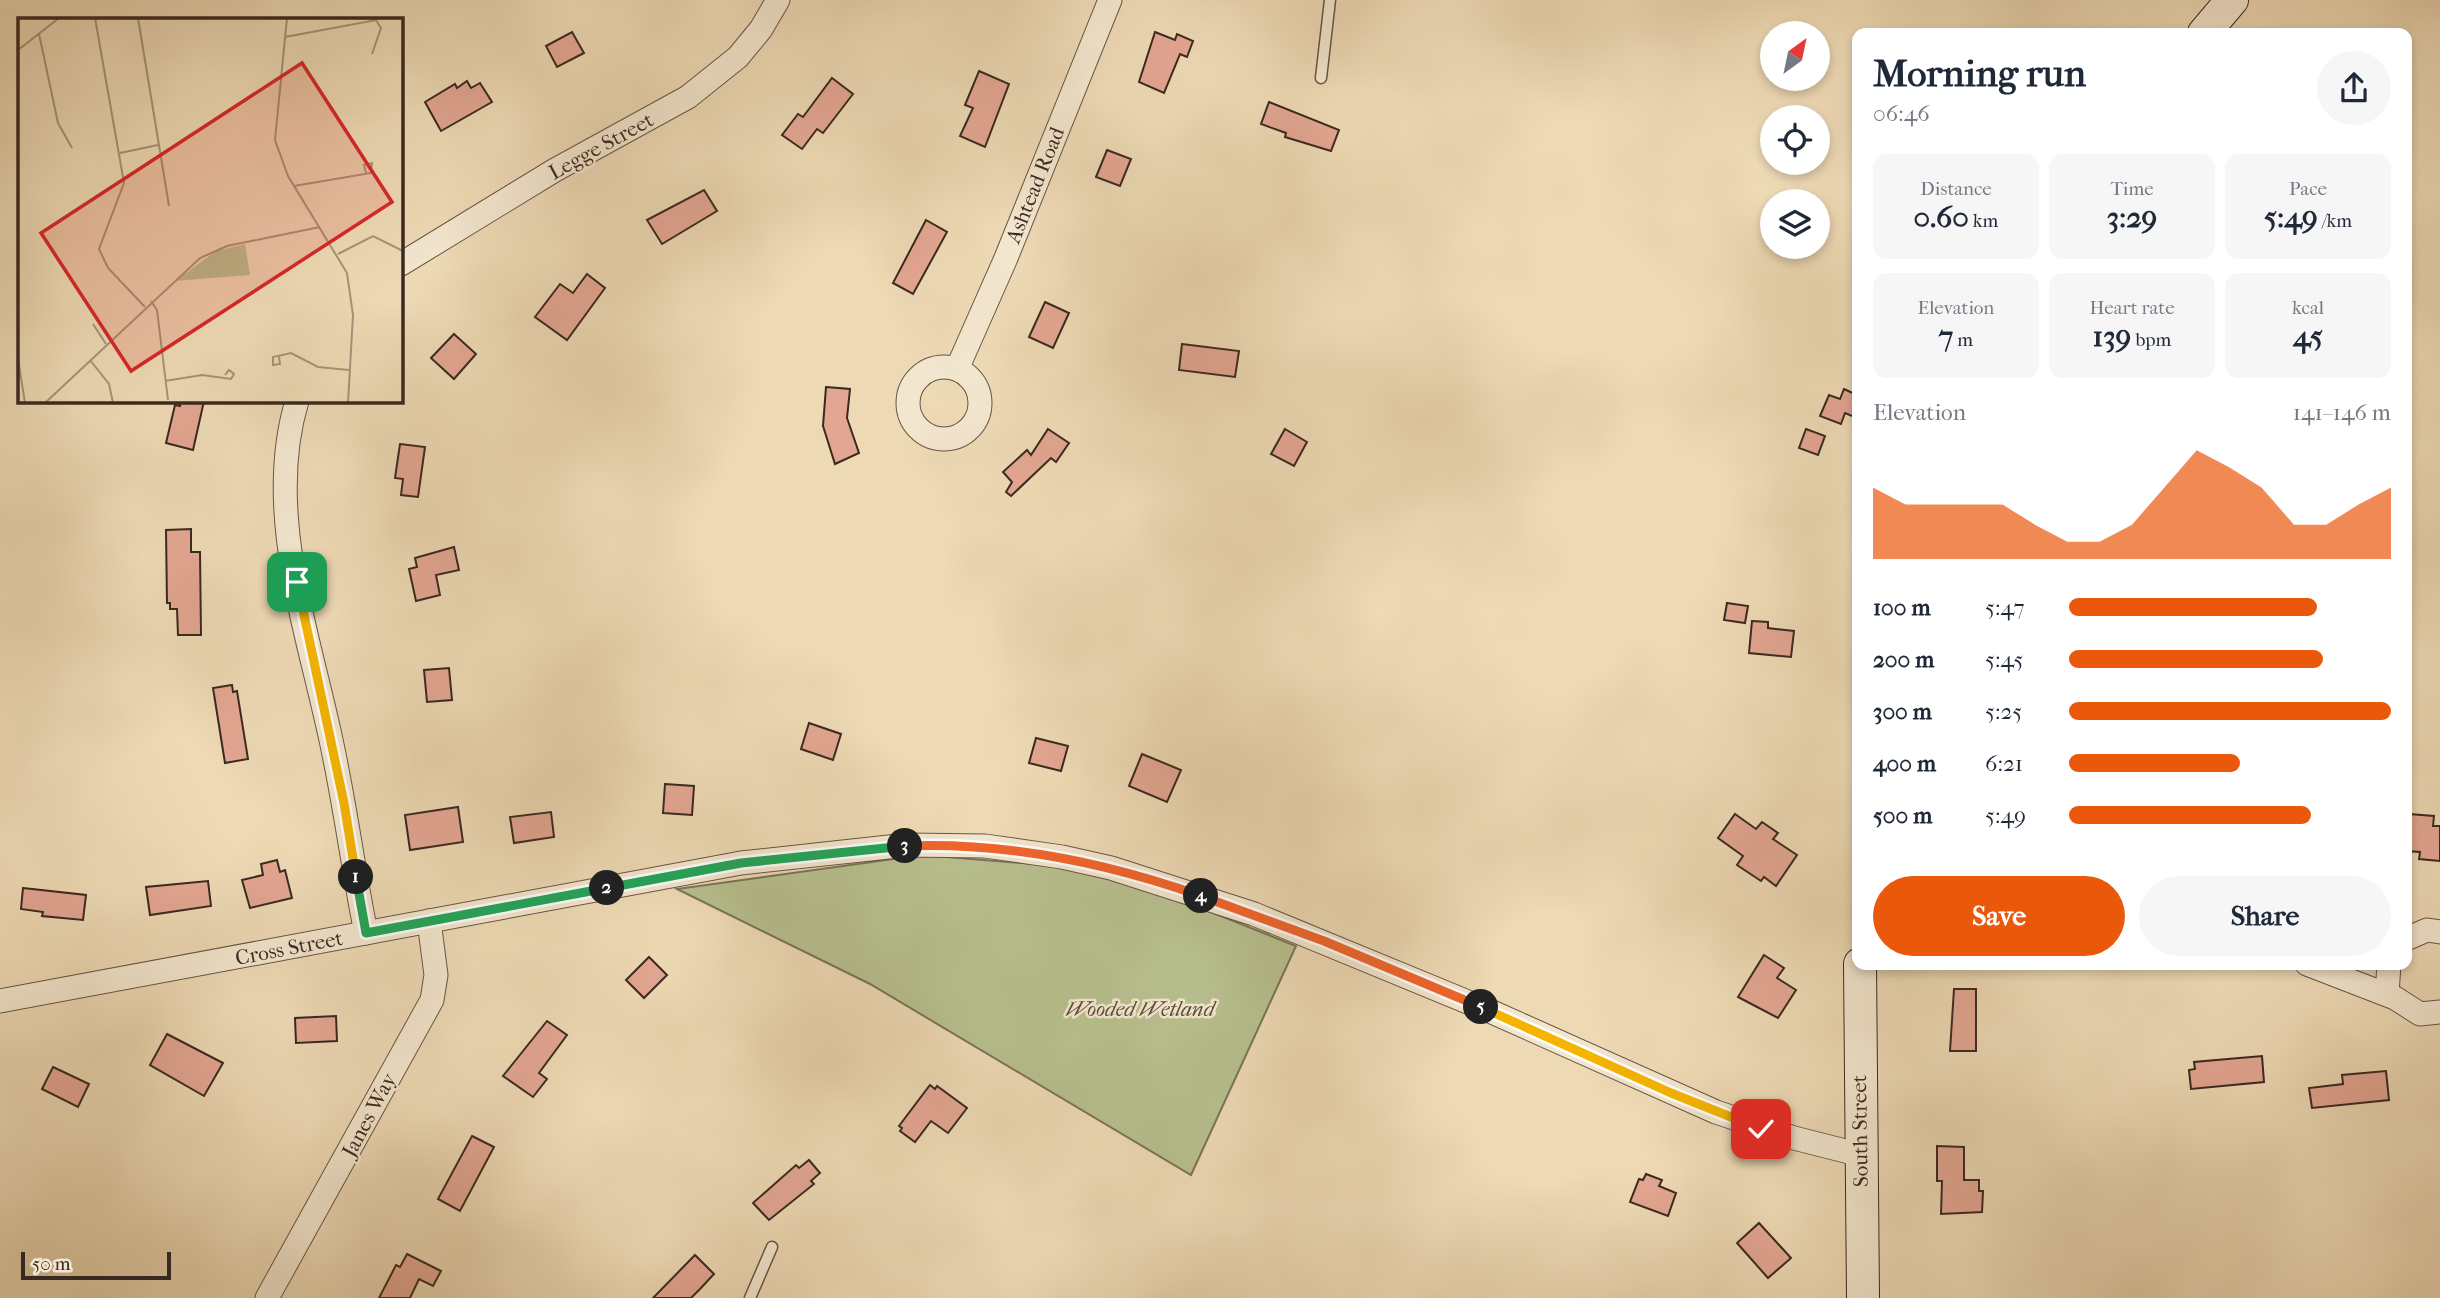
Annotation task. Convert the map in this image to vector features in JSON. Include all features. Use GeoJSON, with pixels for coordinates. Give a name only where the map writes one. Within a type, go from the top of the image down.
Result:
{"type":"FeatureCollection","features":[{"type":"Feature","properties":{"kind":"street","name":"Legge Street"},"geometry":{"type":"LineString","coordinates":[[402,263],[555,170],[698,90],[751,43],[778,0]]}},
{"type":"Feature","properties":{"kind":"street","name":"Ashtead Road"},"geometry":{"type":"LineString","coordinates":[[957,369],[1006,258],[1110,0]]}},
{"type":"Feature","properties":{"kind":"street"},"geometry":{"type":"LineString","coordinates":[[2208,28],[2232,0]]}},
{"type":"Feature","properties":{"kind":"street"},"geometry":{"type":"LineString","coordinates":[[296,402],[286,447],[285,471],[292,551],[344,803],[366,933]]}},
{"type":"Feature","properties":{"kind":"street","name":"Cross Street"},"geometry":{"type":"LineString","coordinates":[[0,1001],[274,953],[366,933],[781,858],[933,845],[1037,853],[1135,875],[1290,927],[1492,1012],[1716,1112],[1772,1132],[1861,1155]]}},
{"type":"Feature","properties":{"kind":"street","name":"Janes Way"},"geometry":{"type":"LineString","coordinates":[[267,1298],[432,1000],[436,975],[429,922]]}},
{"type":"Feature","properties":{"kind":"street"},"geometry":{"type":"LineString","coordinates":[[2412,936],[2427,930],[2440,932]]}},
{"type":"Feature","properties":{"kind":"street","name":"South Street"},"geometry":{"type":"LineString","coordinates":[[1860,970],[1863,1298]]}},
{"type":"Feature","properties":{"kind":"street"},"geometry":{"type":"LineString","coordinates":[[2323,970],[2387,994],[2420,1014],[2440,1012]]}},
{"type":"Feature","properties":{"kind":"street"},"geometry":{"type":"LineString","coordinates":[[2387,994],[2389,970]]}},
{"type":"Feature","properties":{"kind":"lane"},"geometry":{"type":"LineString","coordinates":[[1321,78],[1330,0]]}},
{"type":"Feature","properties":{"kind":"lane"},"geometry":{"type":"LineString","coordinates":[[750,1298],[772,1247]]}},
{"type":"Feature","properties":{"kind":"green space","name":"Wooded Wetland"},"geometry":{"type":"Polygon","coordinates":[[[922,855],[1072,867],[1191,904],[1296,946],[1191,1175],[870,984],[677,889],[922,855]]]}},
{"type":"Feature","properties":{"kind":"building"},"geometry":{"type":"Polygon","coordinates":[[[572,32],[584,53],[557,67],[546,46],[572,32]]]}},
{"type":"Feature","properties":{"kind":"building"},"geometry":{"type":"Polygon","coordinates":[[[1155,32],[1175,40],[1177,34],[1193,41],[1187,57],[1180,54],[1164,93],[1139,82],[1155,32]]]}},
{"type":"Feature","properties":{"kind":"building"},"geometry":{"type":"Polygon","coordinates":[[[979,71],[1009,84],[985,147],[960,136],[973,108],[965,105],[979,71]]]}},
{"type":"Feature","properties":{"kind":"building"},"geometry":{"type":"Polygon","coordinates":[[[832,78],[853,94],[823,133],[817,129],[802,149],[782,135],[798,114],[803,117],[832,78]]]}},
{"type":"Feature","properties":{"kind":"building"},"geometry":{"type":"Polygon","coordinates":[[[467,81],[471,88],[480,83],[492,102],[441,131],[425,102],[455,84],[457,88],[467,81]]]}},
{"type":"Feature","properties":{"kind":"building"},"geometry":{"type":"Polygon","coordinates":[[[1269,102],[1339,130],[1331,151],[1285,137],[1286,133],[1261,124],[1269,102]]]}},
{"type":"Feature","properties":{"kind":"building"},"geometry":{"type":"Polygon","coordinates":[[[1107,150],[1131,159],[1120,186],[1096,177],[1107,150]]]}},
{"type":"Feature","properties":{"kind":"building"},"geometry":{"type":"Polygon","coordinates":[[[704,190],[717,211],[662,244],[647,220],[704,190]]]}},
{"type":"Feature","properties":{"kind":"building"},"geometry":{"type":"Polygon","coordinates":[[[926,220],[947,232],[913,294],[893,283],[926,220]]]}},
{"type":"Feature","properties":{"kind":"building"},"geometry":{"type":"Polygon","coordinates":[[[587,274],[605,288],[567,340],[535,317],[560,284],[573,293],[587,274]]]}},
{"type":"Feature","properties":{"kind":"building"},"geometry":{"type":"Polygon","coordinates":[[[1045,302],[1069,313],[1053,348],[1029,337],[1045,302]]]}},
{"type":"Feature","properties":{"kind":"building"},"geometry":{"type":"Polygon","coordinates":[[[454,334],[476,354],[454,379],[431,358],[454,334]]]}},
{"type":"Feature","properties":{"kind":"building"},"geometry":{"type":"Polygon","coordinates":[[[1182,344],[1239,351],[1235,377],[1179,370],[1182,344]]]}},
{"type":"Feature","properties":{"kind":"building"},"geometry":{"type":"Polygon","coordinates":[[[826,387],[850,389],[847,418],[859,453],[835,464],[823,426],[826,387]]]}},
{"type":"Feature","properties":{"kind":"building"},"geometry":{"type":"Polygon","coordinates":[[[1844,389],[1852,393],[1852,416],[1845,413],[1841,424],[1820,416],[1829,395],[1840,399],[1844,389]]]}},
{"type":"Feature","properties":{"kind":"building"},"geometry":{"type":"Polygon","coordinates":[[[181,402],[204,402],[193,450],[166,443],[175,405],[180,406],[181,402]]]}},
{"type":"Feature","properties":{"kind":"building"},"geometry":{"type":"Polygon","coordinates":[[[1048,429],[1069,443],[1056,462],[1051,458],[1011,496],[1006,492],[1012,482],[1003,472],[1027,450],[1031,455],[1048,429]]]}},
{"type":"Feature","properties":{"kind":"building"},"geometry":{"type":"Polygon","coordinates":[[[1285,429],[1307,442],[1294,466],[1271,454],[1285,429]]]}},
{"type":"Feature","properties":{"kind":"building"},"geometry":{"type":"Polygon","coordinates":[[[1806,429],[1825,436],[1818,455],[1799,448],[1806,429]]]}},
{"type":"Feature","properties":{"kind":"building"},"geometry":{"type":"Polygon","coordinates":[[[400,444],[425,447],[418,497],[401,495],[403,479],[395,478],[400,444]]]}},
{"type":"Feature","properties":{"kind":"building"},"geometry":{"type":"Polygon","coordinates":[[[191,529],[191,552],[200,552],[201,635],[178,635],[177,609],[170,609],[170,603],[167,603],[166,530],[191,529]]]}},
{"type":"Feature","properties":{"kind":"building"},"geometry":{"type":"Polygon","coordinates":[[[454,547],[459,570],[436,575],[440,595],[416,601],[409,569],[417,567],[415,558],[454,547]]]}},
{"type":"Feature","properties":{"kind":"building"},"geometry":{"type":"Polygon","coordinates":[[[1727,603],[1748,606],[1745,623],[1724,620],[1727,603]]]}},
{"type":"Feature","properties":{"kind":"building"},"geometry":{"type":"Polygon","coordinates":[[[1752,621],[1768,622],[1768,628],[1794,631],[1791,657],[1749,653],[1752,621]]]}},
{"type":"Feature","properties":{"kind":"building"},"geometry":{"type":"Polygon","coordinates":[[[449,668],[452,700],[427,702],[424,670],[449,668]]]}},
{"type":"Feature","properties":{"kind":"building"},"geometry":{"type":"Polygon","coordinates":[[[232,685],[233,692],[237,691],[248,759],[225,763],[213,688],[232,685]]]}},
{"type":"Feature","properties":{"kind":"building"},"geometry":{"type":"Polygon","coordinates":[[[809,723],[841,734],[833,760],[801,749],[809,723]]]}},
{"type":"Feature","properties":{"kind":"building"},"geometry":{"type":"Polygon","coordinates":[[[1036,738],[1068,746],[1061,771],[1029,763],[1036,738]]]}},
{"type":"Feature","properties":{"kind":"building"},"geometry":{"type":"Polygon","coordinates":[[[1142,754],[1181,770],[1167,802],[1129,786],[1142,754]]]}},
{"type":"Feature","properties":{"kind":"building"},"geometry":{"type":"Polygon","coordinates":[[[665,784],[694,786],[692,815],[663,813],[665,784]]]}},
{"type":"Feature","properties":{"kind":"building"},"geometry":{"type":"Polygon","coordinates":[[[458,807],[463,842],[410,850],[405,815],[458,807]]]}},
{"type":"Feature","properties":{"kind":"building"},"geometry":{"type":"Polygon","coordinates":[[[551,812],[554,837],[514,843],[510,817],[551,812]]]}},
{"type":"Feature","properties":{"kind":"building"},"geometry":{"type":"Polygon","coordinates":[[[1735,814],[1756,829],[1762,822],[1778,833],[1773,839],[1797,855],[1776,886],[1764,877],[1761,881],[1737,865],[1743,856],[1718,838],[1735,814]]]}},
{"type":"Feature","properties":{"kind":"building"},"geometry":{"type":"Polygon","coordinates":[[[2412,814],[2434,816],[2433,826],[2440,826],[2440,861],[2419,859],[2420,852],[2412,851],[2412,814]]]}},
{"type":"Feature","properties":{"kind":"building"},"geometry":{"type":"Polygon","coordinates":[[[277,860],[280,872],[285,870],[292,898],[250,908],[242,880],[263,875],[261,864],[277,860]]]}},
{"type":"Feature","properties":{"kind":"building"},"geometry":{"type":"Polygon","coordinates":[[[208,881],[211,906],[150,915],[146,887],[208,881]]]}},
{"type":"Feature","properties":{"kind":"building"},"geometry":{"type":"Polygon","coordinates":[[[23,888],[86,895],[83,920],[42,916],[43,912],[21,909],[23,888]]]}},
{"type":"Feature","properties":{"kind":"building"},"geometry":{"type":"Polygon","coordinates":[[[1764,955],[1784,968],[1777,978],[1796,990],[1778,1018],[1738,997],[1764,955]]]}},
{"type":"Feature","properties":{"kind":"building"},"geometry":{"type":"Polygon","coordinates":[[[649,957],[667,975],[644,998],[626,980],[649,957]]]}},
{"type":"Feature","properties":{"kind":"building"},"geometry":{"type":"Polygon","coordinates":[[[1954,989],[1976,989],[1976,1051],[1950,1051],[1954,989]]]}},
{"type":"Feature","properties":{"kind":"building"},"geometry":{"type":"Polygon","coordinates":[[[336,1016],[337,1041],[296,1043],[295,1018],[336,1016]]]}},
{"type":"Feature","properties":{"kind":"building"},"geometry":{"type":"Polygon","coordinates":[[[547,1021],[567,1035],[539,1073],[547,1079],[533,1097],[503,1076],[547,1021]]]}},
{"type":"Feature","properties":{"kind":"building"},"geometry":{"type":"Polygon","coordinates":[[[167,1034],[223,1063],[204,1096],[150,1065],[167,1034]]]}},
{"type":"Feature","properties":{"kind":"building"},"geometry":{"type":"Polygon","coordinates":[[[2262,1056],[2264,1082],[2191,1089],[2189,1070],[2195,1069],[2194,1062],[2262,1056]]]}},
{"type":"Feature","properties":{"kind":"building"},"geometry":{"type":"Polygon","coordinates":[[[53,1067],[89,1084],[78,1107],[42,1089],[53,1067]]]}},
{"type":"Feature","properties":{"kind":"building"},"geometry":{"type":"Polygon","coordinates":[[[2386,1071],[2389,1100],[2312,1108],[2309,1088],[2343,1084],[2342,1075],[2386,1071]]]}},
{"type":"Feature","properties":{"kind":"building"},"geometry":{"type":"Polygon","coordinates":[[[930,1085],[935,1089],[937,1086],[967,1108],[948,1133],[931,1121],[915,1142],[900,1131],[902,1128],[899,1126],[930,1085]]]}},
{"type":"Feature","properties":{"kind":"building"},"geometry":{"type":"Polygon","coordinates":[[[472,1136],[494,1147],[460,1211],[438,1199],[472,1136]]]}},
{"type":"Feature","properties":{"kind":"building"},"geometry":{"type":"Polygon","coordinates":[[[1937,1146],[1964,1147],[1964,1180],[1979,1180],[1979,1191],[1983,1191],[1982,1212],[1941,1214],[1942,1181],[1937,1181],[1937,1146]]]}},
{"type":"Feature","properties":{"kind":"building"},"geometry":{"type":"Polygon","coordinates":[[[809,1160],[820,1173],[811,1181],[814,1184],[769,1220],[753,1203],[796,1165],[799,1168],[809,1160]]]}},
{"type":"Feature","properties":{"kind":"building"},"geometry":{"type":"Polygon","coordinates":[[[1646,1174],[1662,1180],[1659,1186],[1676,1193],[1668,1216],[1630,1202],[1639,1179],[1643,1180],[1646,1174]]]}},
{"type":"Feature","properties":{"kind":"building"},"geometry":{"type":"Polygon","coordinates":[[[1759,1223],[1791,1258],[1768,1278],[1737,1243],[1759,1223]]]}},
{"type":"Feature","properties":{"kind":"building"},"geometry":{"type":"Polygon","coordinates":[[[407,1254],[441,1271],[433,1286],[419,1279],[410,1298],[379,1298],[396,1265],[400,1267],[407,1254]]]}},
{"type":"Feature","properties":{"kind":"building"},"geometry":{"type":"Polygon","coordinates":[[[695,1255],[714,1274],[700,1289],[691,1298],[653,1298],[695,1255]]]}},
{"type":"Feature","properties":{"kind":"route"},"geometry":{"type":"LineString","coordinates":[[297,582],[344,803],[366,933],[771,859],[907,845],[1011,849],[1086,862],[1135,875],[1290,927],[1492,1012],[1671,1093],[1761,1129]]}}]}
